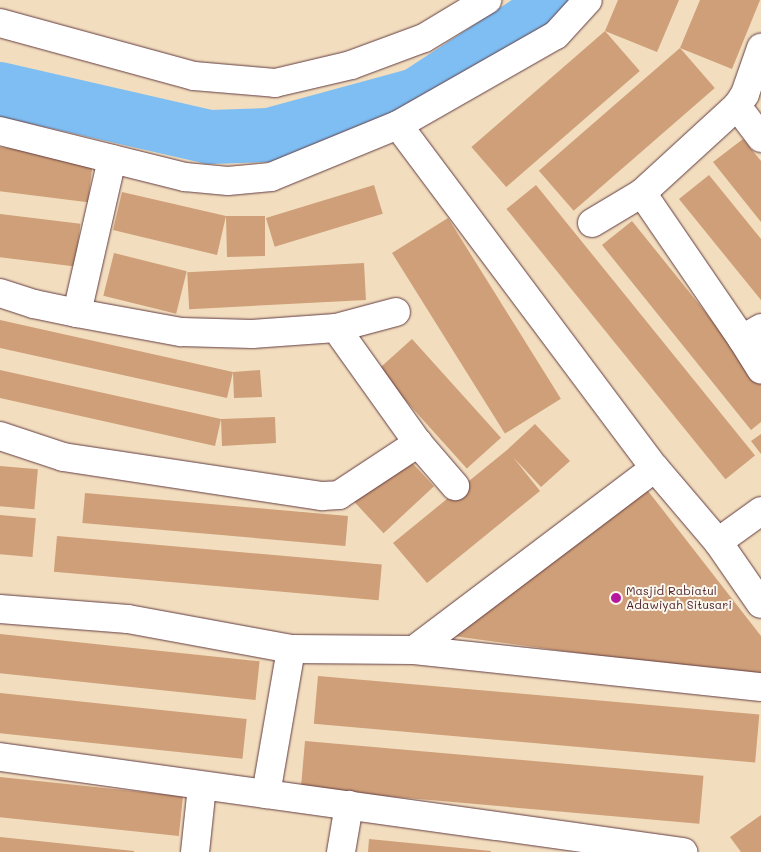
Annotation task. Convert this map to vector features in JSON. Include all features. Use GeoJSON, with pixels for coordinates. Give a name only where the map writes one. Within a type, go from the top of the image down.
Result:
{"type":"FeatureCollection","features":[{"type":"Feature","properties":{"kind":"street"},"geometry":{"type":"LineString","coordinates":[[0,24],[194,76],[275,83],[351,65],[424,38],[487,0]]}},
{"type":"Feature","properties":{"kind":"street"},"geometry":{"type":"LineString","coordinates":[[0,131],[186,177],[228,181],[271,177],[398,125],[556,35],[588,0]]}},
{"type":"Feature","properties":{"kind":"street"},"geometry":{"type":"LineString","coordinates":[[592,223],[642,193],[747,99],[761,48]]}},
{"type":"Feature","properties":{"kind":"street"},"geometry":{"type":"LineString","coordinates":[[747,99],[761,138]]}},
{"type":"Feature","properties":{"kind":"street"},"geometry":{"type":"LineString","coordinates":[[398,125],[655,468],[718,542],[761,604]]}},
{"type":"Feature","properties":{"kind":"street"},"geometry":{"type":"LineString","coordinates":[[76,313],[112,159]]}},
{"type":"Feature","properties":{"kind":"street"},"geometry":{"type":"LineString","coordinates":[[642,193],[738,329],[752,333],[761,369]]}},
{"type":"Feature","properties":{"kind":"street"},"geometry":{"type":"LineString","coordinates":[[0,293],[34,304],[181,332],[252,334],[336,328],[396,312]]}},
{"type":"Feature","properties":{"kind":"street"},"geometry":{"type":"LineString","coordinates":[[336,328],[418,442],[455,486]]}},
{"type":"Feature","properties":{"kind":"street"},"geometry":{"type":"LineString","coordinates":[[0,436],[63,457],[322,496],[340,495],[418,442]]}},
{"type":"Feature","properties":{"kind":"street"},"geometry":{"type":"LineString","coordinates":[[414,650],[655,468]]}},
{"type":"Feature","properties":{"kind":"street"},"geometry":{"type":"LineString","coordinates":[[718,542],[761,511]]}},
{"type":"Feature","properties":{"kind":"street"},"geometry":{"type":"LineString","coordinates":[[0,609],[128,619],[291,650],[414,650],[761,687]]}},
{"type":"Feature","properties":{"kind":"street"},"geometry":{"type":"LineString","coordinates":[[266,794],[291,650]]}},
{"type":"Feature","properties":{"kind":"street"},"geometry":{"type":"LineString","coordinates":[[0,757],[683,852]]}},
{"type":"Feature","properties":{"kind":"street"},"geometry":{"type":"LineString","coordinates":[[195,852],[202,786]]}},
{"type":"Feature","properties":{"kind":"street"},"geometry":{"type":"LineString","coordinates":[[341,852],[349,805]]}},
{"type":"Feature","properties":{"kind":"building"},"geometry":{"type":"Polygon","coordinates":[[[618,0],[679,0],[657,52],[605,31],[618,0]]]}},
{"type":"Feature","properties":{"kind":"building"},"geometry":{"type":"Polygon","coordinates":[[[700,0],[760,0],[732,69],[680,48],[700,0]]]}},
{"type":"Feature","properties":{"kind":"building"},"geometry":{"type":"Polygon","coordinates":[[[605,31],[640,71],[506,187],[471,147],[605,31]]]}},
{"type":"Feature","properties":{"kind":"building"},"geometry":{"type":"Polygon","coordinates":[[[680,48],[715,88],[574,211],[539,171],[680,48]]]}},
{"type":"Feature","properties":{"kind":"building"},"geometry":{"type":"Polygon","coordinates":[[[743,139],[761,161],[761,222],[713,162],[743,139]]]}},
{"type":"Feature","properties":{"kind":"building"},"geometry":{"type":"Polygon","coordinates":[[[0,147],[93,158],[88,202],[0,191],[0,147]]]}},
{"type":"Feature","properties":{"kind":"building"},"geometry":{"type":"Polygon","coordinates":[[[709,175],[761,239],[761,300],[679,199],[709,175]]]}},
{"type":"Feature","properties":{"kind":"building"},"geometry":{"type":"Polygon","coordinates":[[[374,185],[383,214],[275,247],[266,218],[374,185]]]}},
{"type":"Feature","properties":{"kind":"building"},"geometry":{"type":"Polygon","coordinates":[[[536,185],[755,455],[725,479],[506,209],[536,185]]]}},
{"type":"Feature","properties":{"kind":"building"},"geometry":{"type":"Polygon","coordinates":[[[122,192],[226,216],[217,255],[113,230],[122,192]]]}},
{"type":"Feature","properties":{"kind":"building"},"geometry":{"type":"Polygon","coordinates":[[[0,214],[80,224],[75,267],[0,257],[0,214]]]}},
{"type":"Feature","properties":{"kind":"building"},"geometry":{"type":"Polygon","coordinates":[[[226,216],[265,216],[265,256],[227,257],[226,216]]]}},
{"type":"Feature","properties":{"kind":"building"},"geometry":{"type":"Polygon","coordinates":[[[448,218],[561,399],[505,434],[392,253],[448,218]]]}},
{"type":"Feature","properties":{"kind":"building"},"geometry":{"type":"Polygon","coordinates":[[[632,221],[761,381],[761,422],[751,430],[602,245],[632,221]]]}},
{"type":"Feature","properties":{"kind":"building"},"geometry":{"type":"Polygon","coordinates":[[[114,253],[187,271],[176,314],[103,296],[114,253]]]}},
{"type":"Feature","properties":{"kind":"building"},"geometry":{"type":"Polygon","coordinates":[[[364,263],[366,300],[189,309],[187,272],[364,263]]]}},
{"type":"Feature","properties":{"kind":"building"},"geometry":{"type":"Polygon","coordinates":[[[0,320],[233,372],[227,398],[0,348],[0,320]]]}},
{"type":"Feature","properties":{"kind":"building"},"geometry":{"type":"Polygon","coordinates":[[[412,339],[501,438],[467,469],[378,370],[412,339]]]}},
{"type":"Feature","properties":{"kind":"building"},"geometry":{"type":"Polygon","coordinates":[[[0,370],[221,419],[215,446],[0,398],[0,370]]]}},
{"type":"Feature","properties":{"kind":"building"},"geometry":{"type":"Polygon","coordinates":[[[260,370],[262,397],[234,398],[233,372],[260,370]]]}},
{"type":"Feature","properties":{"kind":"building"},"geometry":{"type":"Polygon","coordinates":[[[275,417],[276,443],[222,446],[221,419],[275,417]]]}},
{"type":"Feature","properties":{"kind":"building"},"geometry":{"type":"Polygon","coordinates":[[[535,424],[570,461],[541,487],[513,457],[540,491],[427,583],[393,543],[507,450],[535,424]]]}},
{"type":"Feature","properties":{"kind":"building"},"geometry":{"type":"Polygon","coordinates":[[[761,434],[761,454],[751,441],[761,434]]]}},
{"type":"Feature","properties":{"kind":"building"},"geometry":{"type":"Polygon","coordinates":[[[404,454],[434,486],[384,533],[354,501],[404,454]]]}},
{"type":"Feature","properties":{"kind":"building"},"geometry":{"type":"Polygon","coordinates":[[[0,466],[38,469],[34,509],[0,506],[0,466]]]}},
{"type":"Feature","properties":{"kind":"building","name":"Masjid Rabiatul Adawiyah Situsari"},"geometry":{"type":"Polygon","coordinates":[[[641,482],[761,636],[761,678],[453,636],[641,482]]]}},
{"type":"Feature","properties":{"kind":"building"},"geometry":{"type":"Polygon","coordinates":[[[85,493],[348,516],[345,546],[82,523],[85,493]]]}},
{"type":"Feature","properties":{"kind":"building"},"geometry":{"type":"Polygon","coordinates":[[[0,515],[36,518],[32,557],[0,554],[0,515]]]}},
{"type":"Feature","properties":{"kind":"building"},"geometry":{"type":"Polygon","coordinates":[[[57,536],[382,564],[379,600],[54,572],[57,536]]]}},
{"type":"Feature","properties":{"kind":"building"},"geometry":{"type":"Polygon","coordinates":[[[0,634],[260,661],[255,700],[0,673],[0,634]]]}},
{"type":"Feature","properties":{"kind":"building"},"geometry":{"type":"Polygon","coordinates":[[[318,676],[759,715],[755,762],[314,724],[318,676]]]}},
{"type":"Feature","properties":{"kind":"building"},"geometry":{"type":"Polygon","coordinates":[[[0,693],[247,719],[242,759],[0,733],[0,693]]]}},
{"type":"Feature","properties":{"kind":"building"},"geometry":{"type":"Polygon","coordinates":[[[305,741],[703,776],[699,824],[301,789],[305,741]]]}},
{"type":"Feature","properties":{"kind":"building"},"geometry":{"type":"Polygon","coordinates":[[[0,777],[183,796],[179,836],[0,817],[0,777]]]}},
{"type":"Feature","properties":{"kind":"building"},"geometry":{"type":"Polygon","coordinates":[[[761,815],[761,852],[741,852],[730,837],[761,815]]]}},
{"type":"Feature","properties":{"kind":"building"},"geometry":{"type":"Polygon","coordinates":[[[0,837],[134,851],[134,852],[0,852],[0,837]]]}},
{"type":"Feature","properties":{"kind":"building"},"geometry":{"type":"Polygon","coordinates":[[[369,839],[491,851],[491,852],[368,852],[369,839]]]}},
{"type":"Feature","properties":{"kind":"waterway"},"geometry":{"type":"LineString","coordinates":[[0,89],[210,137],[269,135],[416,95],[535,17],[545,0]]}},
{"type":"Feature","properties":{"kind":"place","name":"Masjid Rabiatul Adawiyah Situsari"},"geometry":{"type":"Point","coordinates":[616,598]}}]}
